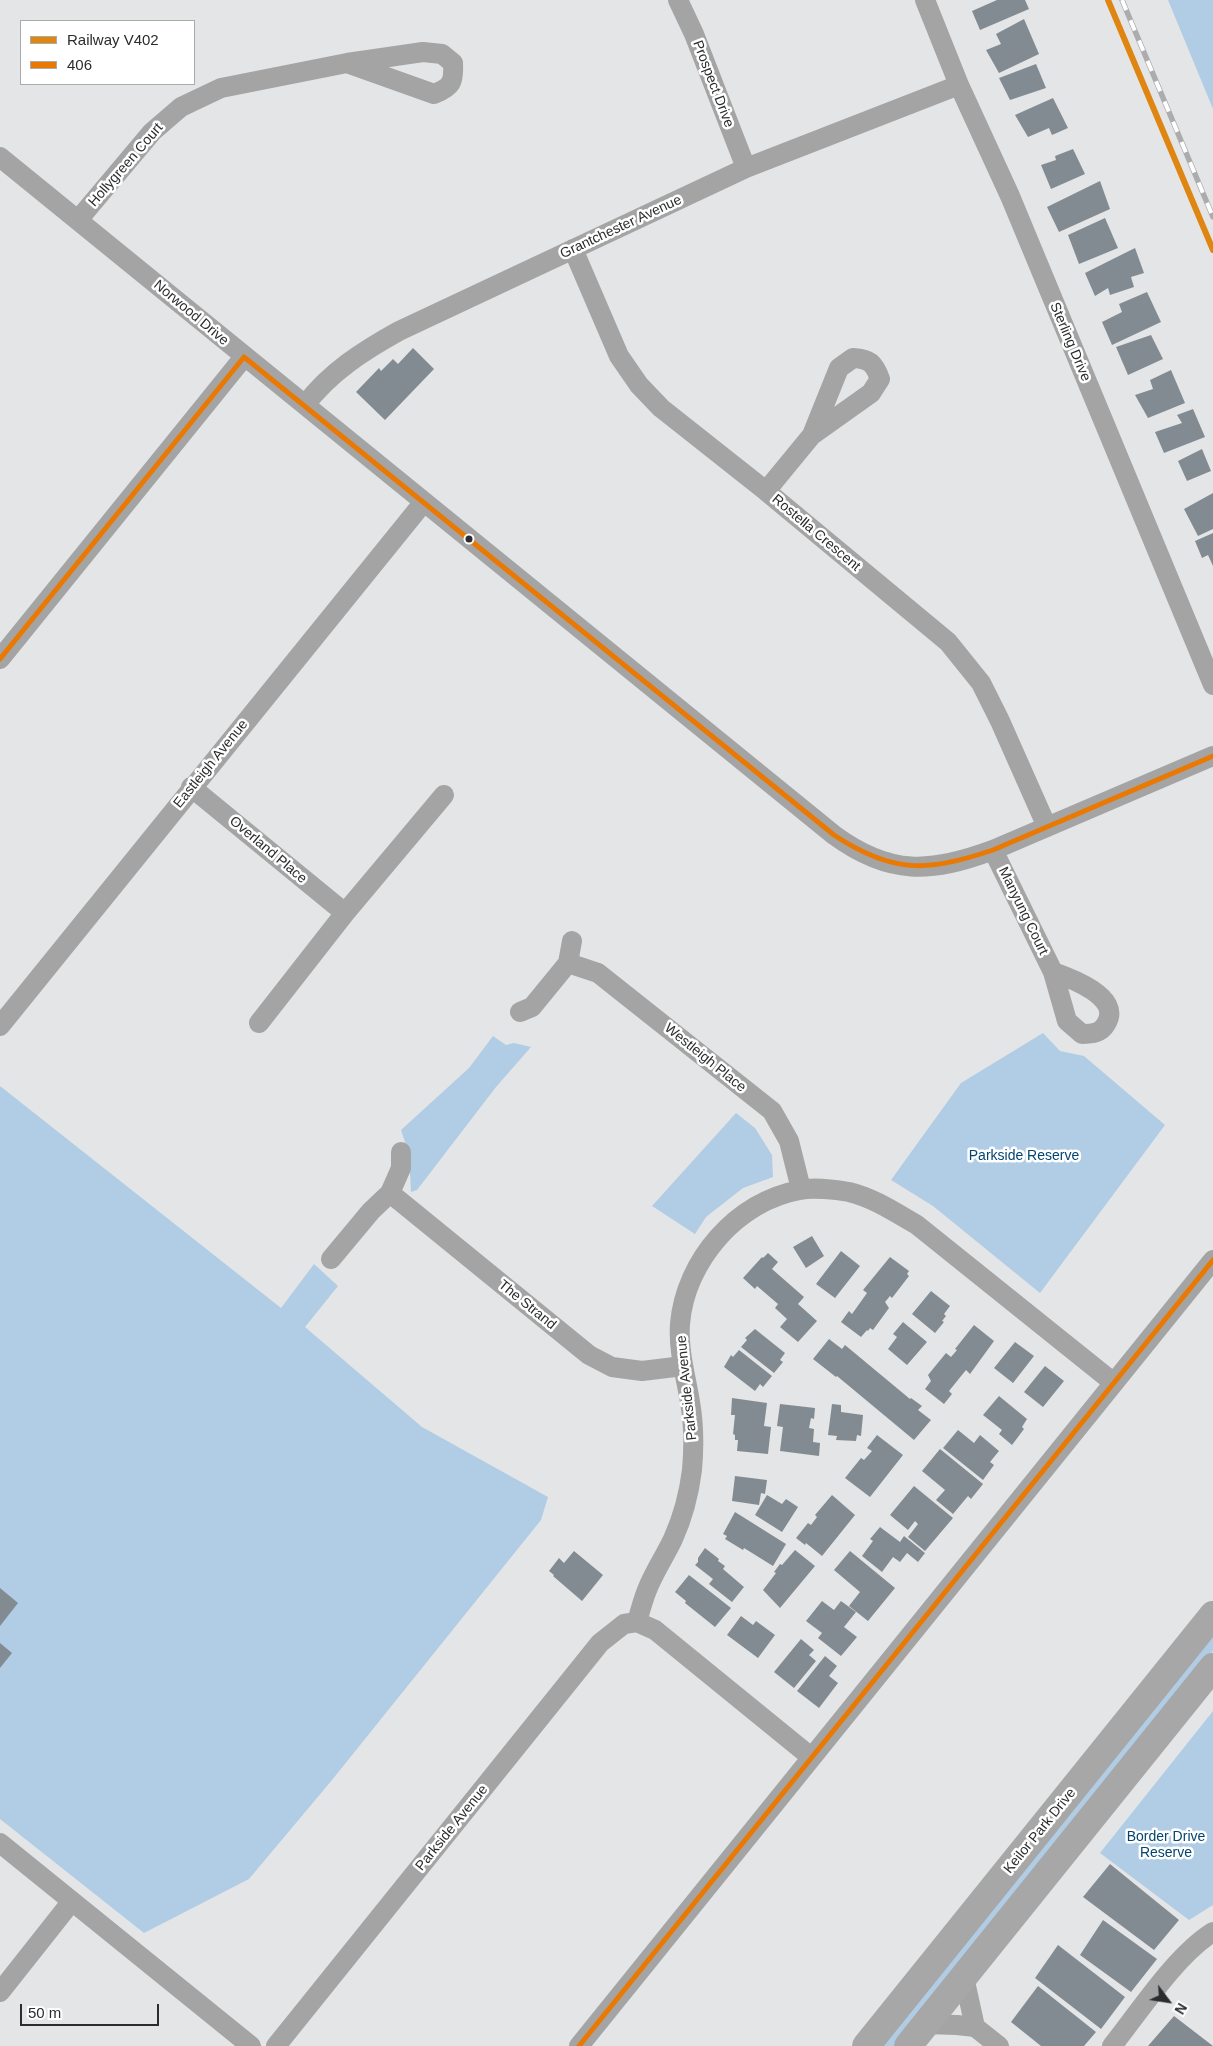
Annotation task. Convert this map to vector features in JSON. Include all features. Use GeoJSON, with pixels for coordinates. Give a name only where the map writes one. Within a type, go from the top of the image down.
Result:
{"type":"FeatureCollection","features":[{"type":"Feature","properties":{"kind":"main road","name":"Keilor Park Drive"},"geometry":{"type":"LineString","coordinates":[[866,2046],[1213,1615]]}},
{"type":"Feature","properties":{"kind":"main road"},"geometry":{"type":"LineString","coordinates":[[908,2046],[1213,1667]]}},
{"type":"Feature","properties":{"kind":"street","name":"Prospect Drive"},"geometry":{"type":"LineString","coordinates":[[678,0],[694,34],[746,168]]}},
{"type":"Feature","properties":{"kind":"street","name":"Sterling Drive"},"geometry":{"type":"LineString","coordinates":[[925,0],[959,85],[1010,196],[1213,685]]}},
{"type":"Feature","properties":{"kind":"street","name":"Hollygreen Court"},"geometry":{"type":"LineString","coordinates":[[78,220],[152,132],[181,106],[221,88],[346,64]]}},
{"type":"Feature","properties":{"kind":"street","name":"Grantchester Avenue"},"geometry":{"type":"LineString","coordinates":[[305,405],[336,371],[367,349],[399,331],[746,168],[959,85]]}},
{"type":"Feature","properties":{"kind":"street","name":"Norwood Drive"},"geometry":{"type":"LineString","coordinates":[[0,157],[847,845],[866,855],[905,867],[948,865],[993,850],[1047,828],[1213,756]]}},
{"type":"Feature","properties":{"kind":"street","name":"Rostella Crescent"},"geometry":{"type":"LineString","coordinates":[[573,249],[619,356],[639,385],[661,408],[766,491],[948,642],[980,683],[1000,721],[1047,828]]}},
{"type":"Feature","properties":{"kind":"street"},"geometry":{"type":"LineString","coordinates":[[0,659],[244,357]]}},
{"type":"Feature","properties":{"kind":"street"},"geometry":{"type":"LineString","coordinates":[[766,491],[812,435]]}},
{"type":"Feature","properties":{"kind":"street","name":"Eastleigh Avenue"},"geometry":{"type":"LineString","coordinates":[[0,1026],[423,502]]}},
{"type":"Feature","properties":{"kind":"street","name":"Overland Place"},"geometry":{"type":"LineString","coordinates":[[192,787],[345,914]]}},
{"type":"Feature","properties":{"kind":"street"},"geometry":{"type":"LineString","coordinates":[[260,1023],[345,914],[444,795]]}},
{"type":"Feature","properties":{"kind":"street","name":"Manyung Court"},"geometry":{"type":"LineString","coordinates":[[993,850],[1053,972]]}},
{"type":"Feature","properties":{"kind":"street"},"geometry":{"type":"LineString","coordinates":[[520,1012],[532,1007],[568,963],[572,941]]}},
{"type":"Feature","properties":{"kind":"street","name":"Westleigh Place"},"geometry":{"type":"LineString","coordinates":[[568,963],[598,972],[772,1111],[789,1141],[801,1189]]}},
{"type":"Feature","properties":{"kind":"street"},"geometry":{"type":"LineString","coordinates":[[331,1259],[371,1211],[390,1193],[401,1168],[401,1152]]}},
{"type":"Feature","properties":{"kind":"street","name":"Parkside Avenue"},"geometry":{"type":"LineString","coordinates":[[276,2046],[600,1643],[624,1624],[637,1622],[646,1590],[673,1538],[685,1506],[688,1488],[694,1438],[683,1366],[680,1325],[685,1296],[698,1267],[718,1237],[740,1217],[769,1200],[801,1189],[849,1192],[883,1205],[917,1225],[1114,1383]]}},
{"type":"Feature","properties":{"kind":"street","name":"The Strand"},"geometry":{"type":"LineString","coordinates":[[390,1193],[589,1355],[612,1367],[642,1371],[683,1366]]}},
{"type":"Feature","properties":{"kind":"street"},"geometry":{"type":"LineString","coordinates":[[579,2046],[1213,1260]]}},
{"type":"Feature","properties":{"kind":"street"},"geometry":{"type":"LineString","coordinates":[[637,1622],[655,1630],[811,1757]]}},
{"type":"Feature","properties":{"kind":"street"},"geometry":{"type":"LineString","coordinates":[[0,1843],[251,2046]]}},
{"type":"Feature","properties":{"kind":"street"},"geometry":{"type":"LineString","coordinates":[[0,1992],[72,1901]]}},
{"type":"Feature","properties":{"kind":"street"},"geometry":{"type":"LineString","coordinates":[[1112,2046],[1181,1958],[1203,1938],[1213,1932]]}},
{"type":"Feature","properties":{"kind":"street"},"geometry":{"type":"LineString","coordinates":[[964,1977],[975,2027]]}},
{"type":"Feature","properties":{"kind":"street"},"geometry":{"type":"LineString","coordinates":[[925,2024],[957,2024],[975,2027],[999,2046]]}},
{"type":"Feature","properties":{"kind":"green space"},"geometry":{"type":"Polygon","coordinates":[[[1168,0],[1213,0],[1213,109],[1168,0]]]}},
{"type":"Feature","properties":{"kind":"green space","name":"Parkside Reserve"},"geometry":{"type":"Polygon","coordinates":[[[1043,1033],[1060,1051],[1084,1056],[1165,1125],[1040,1293],[933,1206],[891,1180],[961,1083],[1043,1033]]]}},
{"type":"Feature","properties":{"kind":"green space"},"geometry":{"type":"Polygon","coordinates":[[[493,1036],[506,1045],[514,1043],[531,1047],[496,1087],[417,1190],[411,1192],[409,1154],[401,1130],[469,1068],[493,1036]]]}},
{"type":"Feature","properties":{"kind":"green space"},"geometry":{"type":"Polygon","coordinates":[[[0,1086],[281,1308],[314,1264],[338,1286],[305,1327],[422,1427],[548,1497],[541,1520],[332,1780],[249,1879],[144,1933],[0,1819],[0,1086]]]}},
{"type":"Feature","properties":{"kind":"green space"},"geometry":{"type":"Polygon","coordinates":[[[736,1113],[755,1128],[772,1155],[773,1177],[743,1188],[706,1217],[695,1234],[652,1206],[736,1113]]]}},
{"type":"Feature","properties":{"kind":"green space"},"geometry":{"type":"Polygon","coordinates":[[[1213,1633],[1213,1651],[894,2046],[879,2046],[1213,1633]]]}},
{"type":"Feature","properties":{"kind":"green space","name":"Border Drive Reserve"},"geometry":{"type":"Polygon","coordinates":[[[1213,1711],[1213,1905],[1189,1920],[1100,1853],[1213,1711]]]}},
{"type":"Feature","properties":{"kind":"building"},"geometry":{"type":"Polygon","coordinates":[[[997,0],[1025,0],[1029,9],[980,30],[972,11],[997,0]]]}},
{"type":"Feature","properties":{"kind":"building"},"geometry":{"type":"Polygon","coordinates":[[[1024,19],[1039,54],[999,73],[986,50],[1001,44],[996,34],[1024,19]]]}},
{"type":"Feature","properties":{"kind":"building"},"geometry":{"type":"Polygon","coordinates":[[[1036,64],[1046,88],[1010,100],[999,78],[1036,64]]]}},
{"type":"Feature","properties":{"kind":"building"},"geometry":{"type":"Polygon","coordinates":[[[1053,98],[1068,128],[1052,135],[1049,128],[1028,137],[1015,115],[1053,98]]]}},
{"type":"Feature","properties":{"kind":"building"},"geometry":{"type":"Polygon","coordinates":[[[1073,149],[1085,174],[1051,189],[1041,165],[1056,160],[1055,156],[1073,149]]]}},
{"type":"Feature","properties":{"kind":"building"},"geometry":{"type":"Polygon","coordinates":[[[1100,181],[1110,209],[1059,232],[1047,207],[1100,181]]]}},
{"type":"Feature","properties":{"kind":"building"},"geometry":{"type":"Polygon","coordinates":[[[1105,218],[1118,248],[1079,264],[1068,235],[1105,218]]]}},
{"type":"Feature","properties":{"kind":"building"},"geometry":{"type":"Polygon","coordinates":[[[1135,248],[1144,273],[1131,277],[1134,287],[1110,295],[1108,288],[1095,296],[1085,273],[1135,248]]]}},
{"type":"Feature","properties":{"kind":"building"},"geometry":{"type":"Polygon","coordinates":[[[1147,292],[1161,322],[1112,345],[1102,322],[1122,312],[1119,304],[1147,292]]]}},
{"type":"Feature","properties":{"kind":"building"},"geometry":{"type":"Polygon","coordinates":[[[1151,335],[1163,359],[1128,375],[1116,347],[1151,335]]]}},
{"type":"Feature","properties":{"kind":"building"},"geometry":{"type":"Polygon","coordinates":[[[413,348],[434,369],[385,420],[356,392],[379,368],[381,371],[393,359],[398,364],[413,348]]]}},
{"type":"Feature","properties":{"kind":"building"},"geometry":{"type":"Polygon","coordinates":[[[1171,370],[1185,403],[1148,418],[1135,395],[1153,389],[1150,380],[1171,370]]]}},
{"type":"Feature","properties":{"kind":"building"},"geometry":{"type":"Polygon","coordinates":[[[1193,409],[1205,437],[1164,453],[1155,432],[1182,423],[1177,415],[1193,409]]]}},
{"type":"Feature","properties":{"kind":"building"},"geometry":{"type":"Polygon","coordinates":[[[1202,449],[1211,471],[1187,481],[1178,461],[1202,449]]]}},
{"type":"Feature","properties":{"kind":"building"},"geometry":{"type":"Polygon","coordinates":[[[1213,493],[1213,529],[1198,536],[1184,509],[1213,493]]]}},
{"type":"Feature","properties":{"kind":"building"},"geometry":{"type":"Polygon","coordinates":[[[1213,533],[1213,566],[1208,555],[1202,558],[1195,541],[1213,533]]]}},
{"type":"Feature","properties":{"kind":"building"},"geometry":{"type":"Polygon","coordinates":[[[812,1236],[824,1256],[806,1268],[793,1247],[812,1236]]]}},
{"type":"Feature","properties":{"kind":"building"},"geometry":{"type":"Polygon","coordinates":[[[841,1251],[860,1266],[835,1298],[816,1284],[841,1251]]]}},
{"type":"Feature","properties":{"kind":"building"},"geometry":{"type":"Polygon","coordinates":[[[768,1253],[778,1262],[772,1269],[804,1297],[798,1304],[817,1321],[798,1342],[780,1327],[787,1319],[775,1308],[778,1304],[757,1286],[755,1289],[743,1278],[768,1253]]]}},
{"type":"Feature","properties":{"kind":"building"},"geometry":{"type":"Polygon","coordinates":[[[890,1257],[909,1271],[907,1274],[909,1276],[892,1298],[890,1296],[885,1302],[889,1308],[873,1330],[870,1328],[861,1337],[841,1322],[849,1311],[852,1314],[867,1293],[863,1290],[890,1257]]]}},
{"type":"Feature","properties":{"kind":"building"},"geometry":{"type":"Polygon","coordinates":[[[931,1291],[950,1306],[944,1314],[946,1316],[942,1321],[944,1322],[935,1333],[912,1314],[931,1291]]]}},
{"type":"Feature","properties":{"kind":"building"},"geometry":{"type":"Polygon","coordinates":[[[903,1322],[927,1342],[907,1365],[888,1349],[897,1337],[893,1334],[903,1322]]]}},
{"type":"Feature","properties":{"kind":"building"},"geometry":{"type":"Polygon","coordinates":[[[974,1325],[994,1341],[970,1374],[966,1370],[949,1391],[952,1394],[944,1404],[925,1389],[931,1381],[928,1375],[946,1353],[951,1357],[974,1325]]]}},
{"type":"Feature","properties":{"kind":"building"},"geometry":{"type":"Polygon","coordinates":[[[755,1329],[785,1353],[780,1360],[783,1362],[774,1373],[741,1347],[747,1340],[745,1338],[755,1329]]]}},
{"type":"Feature","properties":{"kind":"building"},"geometry":{"type":"Polygon","coordinates":[[[829,1339],[842,1349],[845,1345],[910,1399],[922,1406],[918,1410],[931,1420],[914,1440],[837,1376],[813,1359],[829,1339]]]}},
{"type":"Feature","properties":{"kind":"building"},"geometry":{"type":"Polygon","coordinates":[[[1015,1342],[1034,1356],[1013,1383],[994,1368],[1015,1342]]]}},
{"type":"Feature","properties":{"kind":"building"},"geometry":{"type":"Polygon","coordinates":[[[739,1350],[772,1376],[763,1387],[760,1384],[755,1391],[724,1367],[731,1355],[733,1357],[739,1350]]]}},
{"type":"Feature","properties":{"kind":"building"},"geometry":{"type":"Polygon","coordinates":[[[1045,1366],[1064,1381],[1043,1407],[1024,1392],[1045,1366]]]}},
{"type":"Feature","properties":{"kind":"building"},"geometry":{"type":"Polygon","coordinates":[[[999,1396],[1027,1419],[1022,1427],[1024,1429],[1012,1445],[999,1434],[1002,1430],[983,1415],[999,1396]]]}},
{"type":"Feature","properties":{"kind":"building"},"geometry":{"type":"Polygon","coordinates":[[[732,1398],[767,1403],[764,1426],[771,1427],[768,1454],[737,1451],[738,1440],[735,1440],[735,1435],[733,1434],[735,1415],[731,1415],[732,1398]]]}},
{"type":"Feature","properties":{"kind":"building"},"geometry":{"type":"Polygon","coordinates":[[[780,1404],[815,1408],[814,1419],[811,1418],[809,1428],[814,1429],[813,1442],[820,1443],[819,1456],[780,1451],[783,1427],[777,1426],[780,1404]]]}},
{"type":"Feature","properties":{"kind":"building"},"geometry":{"type":"Polygon","coordinates":[[[832,1404],[841,1405],[841,1412],[863,1415],[861,1436],[857,1435],[856,1441],[836,1440],[837,1436],[828,1435],[832,1404]]]}},
{"type":"Feature","properties":{"kind":"building"},"geometry":{"type":"Polygon","coordinates":[[[958,1430],[974,1443],[980,1435],[999,1451],[990,1462],[994,1465],[983,1480],[943,1448],[958,1430]]]}},
{"type":"Feature","properties":{"kind":"building"},"geometry":{"type":"Polygon","coordinates":[[[877,1435],[903,1455],[870,1497],[845,1478],[861,1458],[864,1460],[872,1451],[867,1448],[877,1435]]]}},
{"type":"Feature","properties":{"kind":"building"},"geometry":{"type":"Polygon","coordinates":[[[940,1449],[983,1484],[971,1499],[968,1496],[953,1514],[936,1500],[945,1490],[922,1471],[940,1449]]]}},
{"type":"Feature","properties":{"kind":"building"},"geometry":{"type":"Polygon","coordinates":[[[735,1476],[767,1480],[765,1494],[761,1493],[759,1505],[732,1501],[735,1476]]]}},
{"type":"Feature","properties":{"kind":"building"},"geometry":{"type":"Polygon","coordinates":[[[914,1486],[953,1518],[925,1551],[908,1537],[918,1524],[915,1521],[908,1530],[890,1515],[914,1486]]]}},
{"type":"Feature","properties":{"kind":"building"},"geometry":{"type":"Polygon","coordinates":[[[767,1495],[782,1504],[786,1499],[798,1507],[782,1532],[755,1515],[767,1495]]]}},
{"type":"Feature","properties":{"kind":"building"},"geometry":{"type":"Polygon","coordinates":[[[832,1495],[855,1515],[822,1556],[806,1543],[805,1545],[796,1538],[808,1523],[811,1525],[817,1517],[815,1515],[832,1495]]]}},
{"type":"Feature","properties":{"kind":"building"},"geometry":{"type":"Polygon","coordinates":[[[735,1512],[786,1544],[773,1566],[725,1539],[727,1536],[723,1534],[735,1512]]]}},
{"type":"Feature","properties":{"kind":"building"},"geometry":{"type":"Polygon","coordinates":[[[880,1527],[900,1542],[904,1536],[925,1553],[918,1562],[907,1553],[900,1562],[893,1557],[882,1572],[862,1556],[873,1541],[870,1539],[880,1527]]]}},
{"type":"Feature","properties":{"kind":"building"},"geometry":{"type":"Polygon","coordinates":[[[705,1548],[725,1566],[723,1569],[744,1587],[732,1602],[709,1584],[713,1579],[695,1565],[705,1548]]]}},
{"type":"Feature","properties":{"kind":"building"},"geometry":{"type":"Polygon","coordinates":[[[795,1550],[815,1566],[780,1608],[763,1590],[776,1573],[774,1572],[780,1564],[782,1565],[795,1550]]]}},
{"type":"Feature","properties":{"kind":"building"},"geometry":{"type":"Polygon","coordinates":[[[574,1551],[603,1575],[582,1601],[549,1571],[559,1558],[564,1563],[574,1551]]]}},
{"type":"Feature","properties":{"kind":"building"},"geometry":{"type":"Polygon","coordinates":[[[850,1551],[895,1588],[868,1621],[849,1606],[860,1592],[834,1570],[850,1551]]]}},
{"type":"Feature","properties":{"kind":"building"},"geometry":{"type":"Polygon","coordinates":[[[689,1575],[731,1608],[715,1627],[685,1603],[686,1601],[675,1592],[689,1575]]]}},
{"type":"Feature","properties":{"kind":"building"},"geometry":{"type":"Polygon","coordinates":[[[0,1588],[18,1603],[0,1626],[0,1588]]]}},
{"type":"Feature","properties":{"kind":"building"},"geometry":{"type":"Polygon","coordinates":[[[822,1601],[834,1610],[841,1601],[856,1612],[844,1627],[857,1637],[841,1656],[818,1638],[822,1633],[806,1621],[822,1601]]]}},
{"type":"Feature","properties":{"kind":"building"},"geometry":{"type":"Polygon","coordinates":[[[741,1616],[753,1625],[756,1621],[775,1635],[758,1658],[727,1635],[741,1616]]]}},
{"type":"Feature","properties":{"kind":"building"},"geometry":{"type":"Polygon","coordinates":[[[801,1639],[814,1650],[809,1655],[816,1661],[794,1688],[774,1672],[801,1639]]]}},
{"type":"Feature","properties":{"kind":"building"},"geometry":{"type":"Polygon","coordinates":[[[0,1643],[12,1653],[0,1668],[0,1643]]]}},
{"type":"Feature","properties":{"kind":"building"},"geometry":{"type":"Polygon","coordinates":[[[825,1656],[837,1666],[829,1676],[838,1683],[819,1708],[797,1691],[825,1656]]]}},
{"type":"Feature","properties":{"kind":"building"},"geometry":{"type":"Polygon","coordinates":[[[1110,1864],[1179,1920],[1154,1950],[1083,1897],[1110,1864]]]}},
{"type":"Feature","properties":{"kind":"building"},"geometry":{"type":"Polygon","coordinates":[[[1103,1920],[1157,1959],[1131,1992],[1080,1955],[1103,1920]]]}},
{"type":"Feature","properties":{"kind":"building"},"geometry":{"type":"Polygon","coordinates":[[[1058,1945],[1125,1997],[1101,2029],[1035,1978],[1058,1945]]]}},
{"type":"Feature","properties":{"kind":"building"},"geometry":{"type":"Polygon","coordinates":[[[1038,1986],[1096,2032],[1084,2046],[1041,2046],[1011,2022],[1038,1986]]]}},
{"type":"Feature","properties":{"kind":"building"},"geometry":{"type":"Polygon","coordinates":[[[1174,2016],[1213,2046],[1148,2046],[1174,2016]]]}},
{"type":"Feature","properties":{"kind":"railway"},"geometry":{"type":"LineString","coordinates":[[1122,0],[1213,217]]}},
{"type":"Feature","properties":{"kind":"rail line","name":"V402"},"geometry":{"type":"LineString","coordinates":[[1108,0],[1213,250]]}},
{"type":"Feature","properties":{"kind":"transit line","name":"406"},"geometry":{"type":"LineString","coordinates":[[0,659],[244,357],[834,835],[874,857],[893,863],[911,865],[929,865],[970,857],[993,850],[1213,756]]}},
{"type":"Feature","properties":{"kind":"transit line","name":"406"},"geometry":{"type":"LineString","coordinates":[[579,2046],[1213,1260]]}}]}
